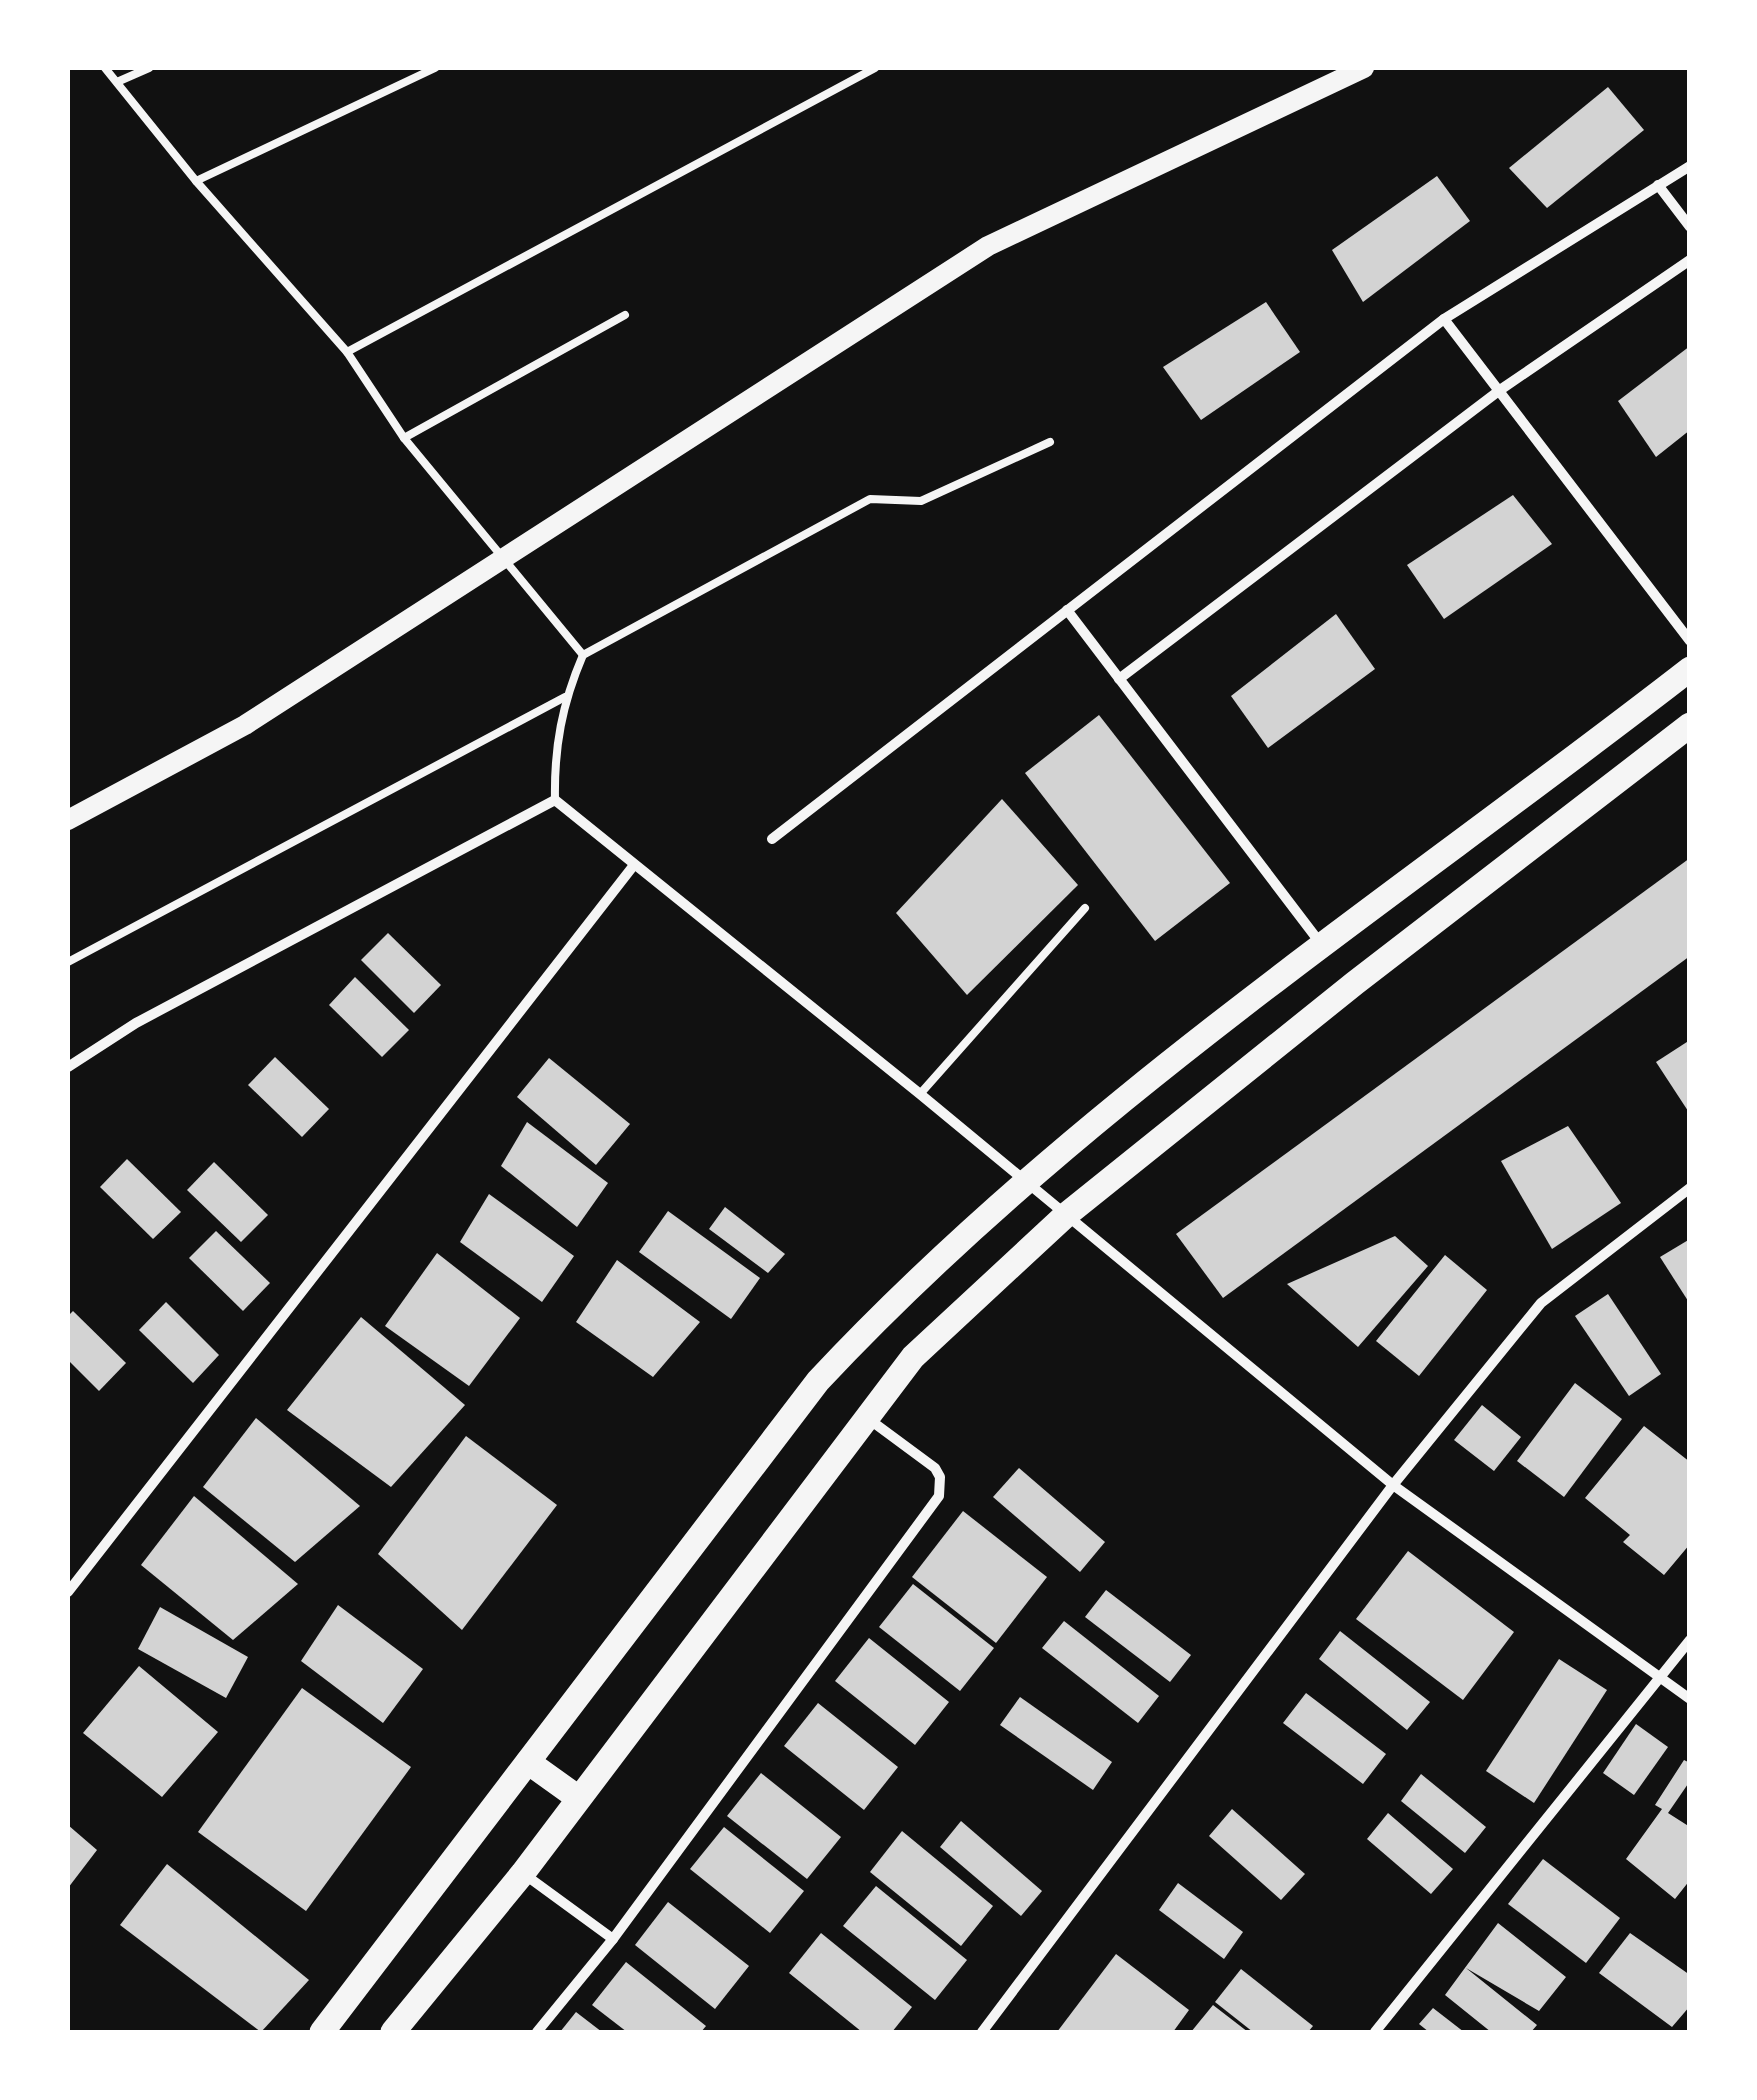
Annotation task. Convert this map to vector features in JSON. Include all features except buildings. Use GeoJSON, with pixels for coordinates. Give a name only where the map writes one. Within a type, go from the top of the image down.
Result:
{"type":"FeatureCollection","features":[{"type":"Feature","properties":{"kind":"main road"},"geometry":{"type":"LineString","coordinates":[[68,820],[245,726],[988,246],[1364,68]]}},
{"type":"Feature","properties":{"kind":"main road"},"geometry":{"type":"LineString","coordinates":[[322,2032],[818,1381],[874,1321],[1076,1136],[1690,669]]}},
{"type":"Feature","properties":{"kind":"main road"},"geometry":{"type":"LineString","coordinates":[[393,2032],[523,1874],[913,1357],[1066,1215],[1355,983],[1690,726]]}},
{"type":"Feature","properties":{"kind":"main road"},"geometry":{"type":"LineString","coordinates":[[1518,800],[1545,838]]}},
{"type":"Feature","properties":{"kind":"main road"},"geometry":{"type":"LineString","coordinates":[[528,1762],[577,1798]]}},
{"type":"Feature","properties":{"kind":"street"},"geometry":{"type":"LineString","coordinates":[[772,839],[1444,319],[1690,166]]}},
{"type":"Feature","properties":{"kind":"street"},"geometry":{"type":"LineString","coordinates":[[1658,185],[1690,227]]}},
{"type":"Feature","properties":{"kind":"street"},"geometry":{"type":"LineString","coordinates":[[1120,679],[1500,390],[1690,260]]}},
{"type":"Feature","properties":{"kind":"street"},"geometry":{"type":"LineString","coordinates":[[1444,319],[1690,641]]}},
{"type":"Feature","properties":{"kind":"street"},"geometry":{"type":"LineString","coordinates":[[1067,610],[1324,946]]}},
{"type":"Feature","properties":{"kind":"street"},"geometry":{"type":"LineString","coordinates":[[68,1068],[136,1023],[554,800],[920,1094],[1394,1486],[1690,1699]]}},
{"type":"Feature","properties":{"kind":"street"},"geometry":{"type":"LineString","coordinates":[[68,1592],[634,864]]}},
{"type":"Feature","properties":{"kind":"street"},"geometry":{"type":"LineString","coordinates":[[982,2032],[1394,1486],[1541,1303],[1690,1188]]}},
{"type":"Feature","properties":{"kind":"street"},"geometry":{"type":"LineString","coordinates":[[537,2032],[613,1939],[939,1496],[940,1477],[935,1468],[866,1416]]}},
{"type":"Feature","properties":{"kind":"street"},"geometry":{"type":"LineString","coordinates":[[1375,2032],[1690,1640]]}},
{"type":"Feature","properties":{"kind":"street"},"geometry":{"type":"LineString","coordinates":[[523,1874],[613,1939]]}},
{"type":"Feature","properties":{"kind":"lane"},"geometry":{"type":"LineString","coordinates":[[105,68],[196,180],[346,352],[404,438],[583,655]]}},
{"type":"Feature","properties":{"kind":"lane"},"geometry":{"type":"LineString","coordinates":[[116,82],[149,68]]}},
{"type":"Feature","properties":{"kind":"lane"},"geometry":{"type":"LineString","coordinates":[[196,180],[435,68]]}},
{"type":"Feature","properties":{"kind":"lane"},"geometry":{"type":"LineString","coordinates":[[346,352],[876,68]]}},
{"type":"Feature","properties":{"kind":"lane"},"geometry":{"type":"LineString","coordinates":[[404,438],[625,315]]}},
{"type":"Feature","properties":{"kind":"lane"},"geometry":{"type":"LineString","coordinates":[[554,800],[554,749],[565,697],[583,655],[870,499],[922,501],[1050,442]]}},
{"type":"Feature","properties":{"kind":"lane"},"geometry":{"type":"LineString","coordinates":[[68,962],[565,697]]}},
{"type":"Feature","properties":{"kind":"lane"},"geometry":{"type":"LineString","coordinates":[[920,1094],[1086,908]]}}]}
